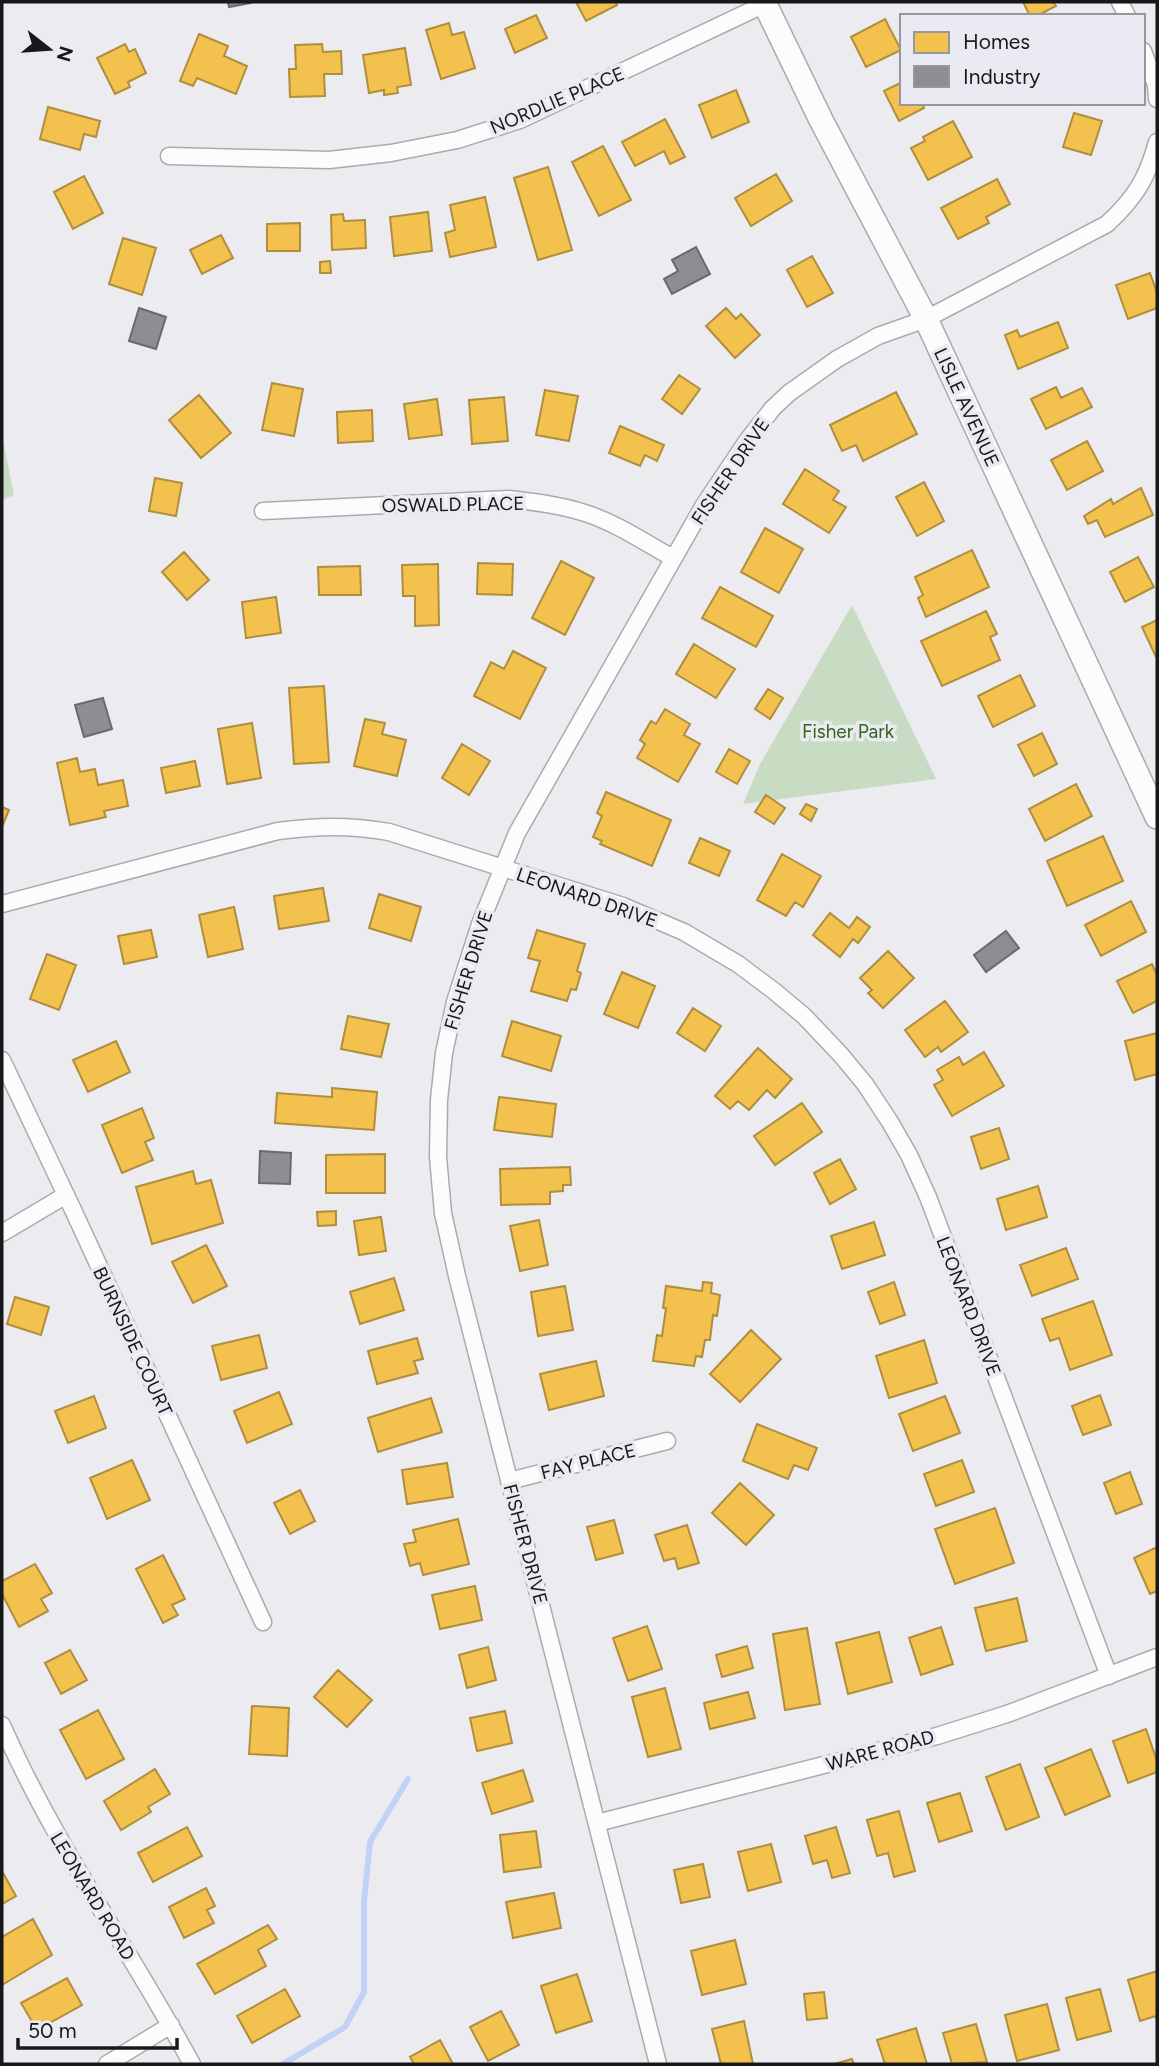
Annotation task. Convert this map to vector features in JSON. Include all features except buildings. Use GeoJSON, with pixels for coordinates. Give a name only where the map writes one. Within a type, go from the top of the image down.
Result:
{"type":"FeatureCollection","features":[{"type":"Feature","properties":{"kind":"street","name":"NORDLIE PLACE"},"geometry":{"type":"LineString","coordinates":[[169,156],[329,160],[391,153],[457,141],[520,120],[765,3]]}},
{"type":"Feature","properties":{"kind":"street","name":"LISLE AVENUE"},"geometry":{"type":"LineString","coordinates":[[765,3],[828,132],[926,319],[1157,817]]}},
{"type":"Feature","properties":{"kind":"street"},"geometry":{"type":"LineString","coordinates":[[1145,56],[1156,85],[1157,99]]}},
{"type":"Feature","properties":{"kind":"street","name":"FISHER DRIVE"},"geometry":{"type":"LineString","coordinates":[[659,2064],[443,1213],[438,1157],[439,1100],[444,1053],[455,1002],[480,923],[517,833],[673,558],[747,441],[781,400],[837,359],[877,336],[926,319],[1107,223],[1127,205],[1154,165],[1157,142]]}},
{"type":"Feature","properties":{"kind":"street","name":"OSWALD PLACE"},"geometry":{"type":"LineString","coordinates":[[263,511],[509,499],[549,503],[586,513],[621,528],[673,558]]}},
{"type":"Feature","properties":{"kind":"street","name":"LEONARD DRIVE"},"geometry":{"type":"LineString","coordinates":[[2,904],[278,831],[320,826],[354,826],[389,832],[623,906],[684,932],[738,964],[804,1016],[865,1084],[909,1155],[928,1197],[1109,1676]]}},
{"type":"Feature","properties":{"kind":"street","name":"BURNSIDE COURT"},"geometry":{"type":"LineString","coordinates":[[2,1060],[263,1622]]}},
{"type":"Feature","properties":{"kind":"street"},"geometry":{"type":"LineString","coordinates":[[2,1233],[66,1195]]}},
{"type":"Feature","properties":{"kind":"street","name":"FAY PLACE"},"geometry":{"type":"LineString","coordinates":[[509,1480],[667,1441]]}},
{"type":"Feature","properties":{"kind":"street","name":"WARE ROAD"},"geometry":{"type":"LineString","coordinates":[[597,1823],[937,1736],[1007,1714],[1157,1657]]}},
{"type":"Feature","properties":{"kind":"street","name":"LEONARD ROAD"},"geometry":{"type":"LineString","coordinates":[[2,1724],[51,1828],[192,2064]]}},
{"type":"Feature","properties":{"kind":"street"},"geometry":{"type":"LineString","coordinates":[[107,2064],[171,2025]]}},
{"type":"Feature","properties":{"kind":"green space"},"geometry":{"type":"Polygon","coordinates":[[[2,435],[14,495],[2,500],[2,435]]]}},
{"type":"Feature","properties":{"kind":"green space","name":"Fisher Park"},"geometry":{"type":"Polygon","coordinates":[[[852,605],[936,779],[743,804],[760,764],[852,605]]]}},
{"type":"Feature","properties":{"kind":"waterway"},"geometry":{"type":"LineString","coordinates":[[283,2064],[345,2027],[364,1992],[364,1902],[370,1842],[408,1779]]}}]}
